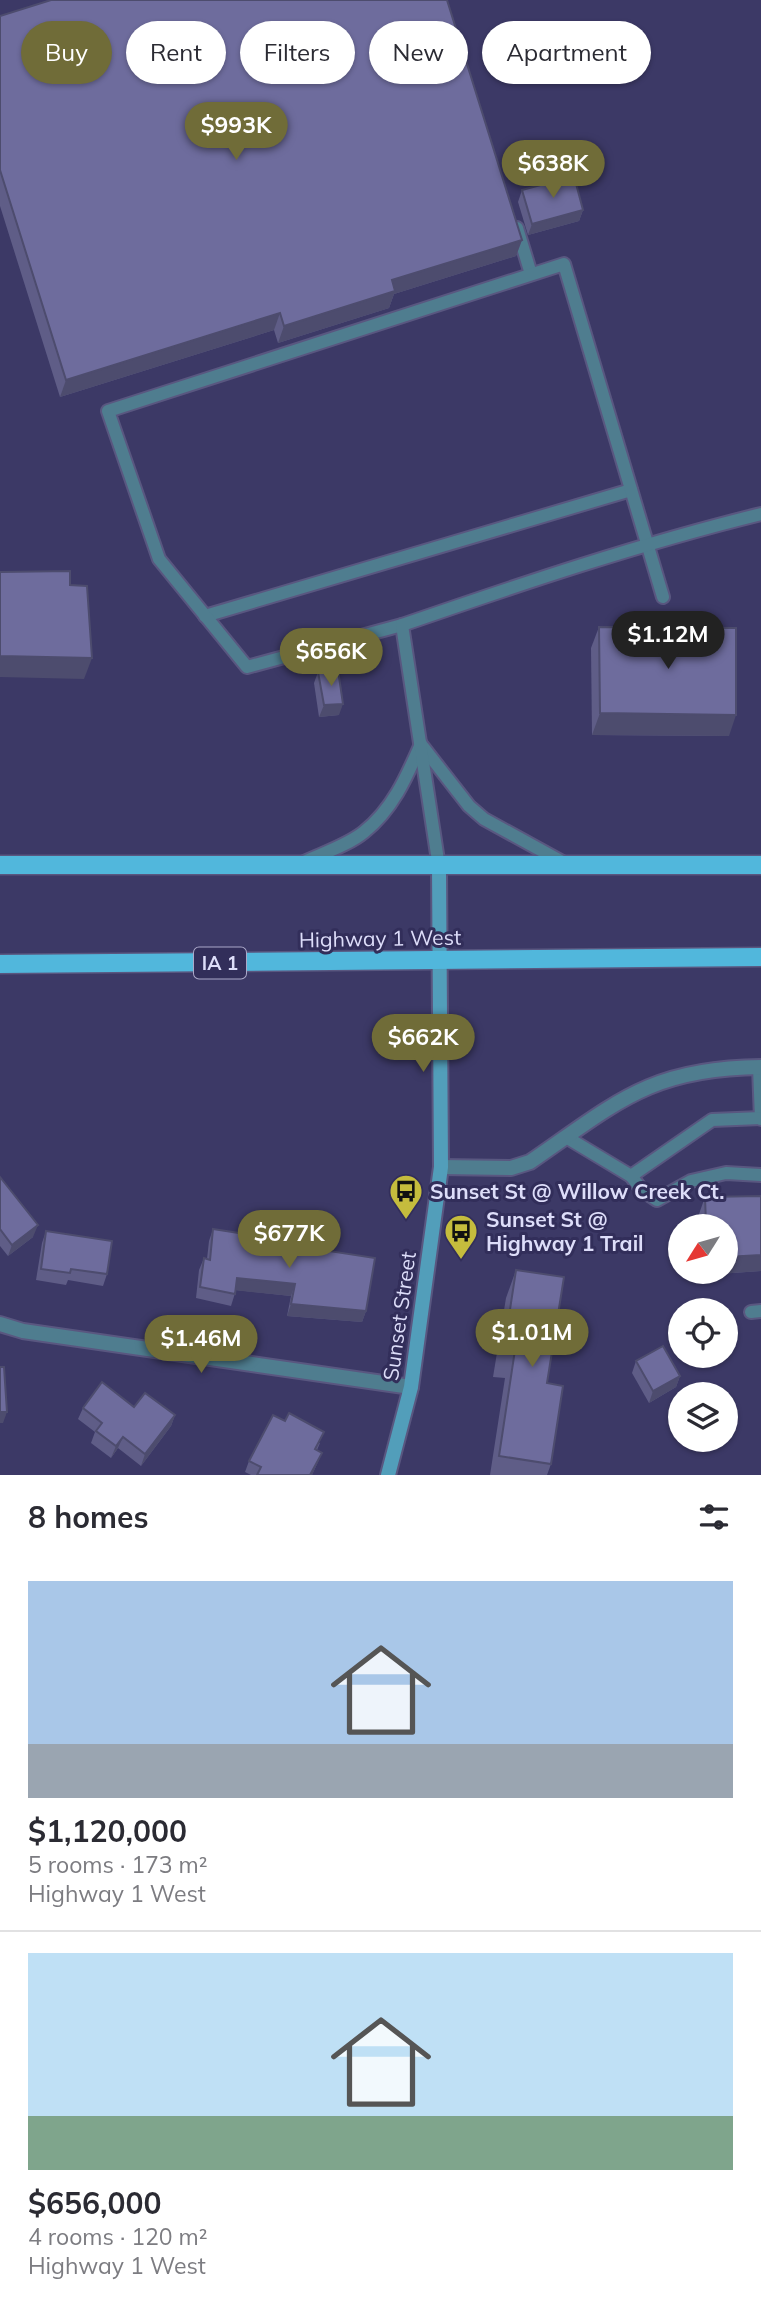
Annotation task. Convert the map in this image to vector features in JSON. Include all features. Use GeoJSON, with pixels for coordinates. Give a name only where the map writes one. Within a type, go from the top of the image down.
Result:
{"type":"FeatureCollection","features":[{"type":"Feature","properties":{"kind":"main road"},"geometry":{"type":"LineString","coordinates":[[0,865],[439,867],[761,864]]}},
{"type":"Feature","properties":{"kind":"main road","name":"Highway 1 West"},"geometry":{"type":"LineString","coordinates":[[0,964],[761,957]]}},
{"type":"Feature","properties":{"kind":"street","name":"Sunset Street"},"geometry":{"type":"LineString","coordinates":[[388,1475],[411,1387],[441,1167],[439,867]]}},
{"type":"Feature","properties":{"kind":"street"},"geometry":{"type":"LineString","coordinates":[[441,1167],[511,1168],[530,1161],[611,1105],[662,1080],[722,1067],[760,1067]]}},
{"type":"Feature","properties":{"kind":"street"},"geometry":{"type":"LineString","coordinates":[[0,1324],[23,1331],[411,1387]]}},
{"type":"Feature","properties":{"kind":"lane"},"geometry":{"type":"LineString","coordinates":[[511,209],[531,274]]}},
{"type":"Feature","properties":{"kind":"lane"},"geometry":{"type":"LineString","coordinates":[[663,597],[648,545],[564,264],[108,411],[159,559],[247,667],[402,625],[648,545],[761,514]]}},
{"type":"Feature","properties":{"kind":"lane"},"geometry":{"type":"LineString","coordinates":[[205,616],[631,490]]}},
{"type":"Feature","properties":{"kind":"lane"},"geometry":{"type":"LineString","coordinates":[[402,625],[439,867]]}},
{"type":"Feature","properties":{"kind":"lane"},"geometry":{"type":"LineString","coordinates":[[421,744],[469,806],[484,819],[569,866]]}},
{"type":"Feature","properties":{"kind":"lane"},"geometry":{"type":"LineString","coordinates":[[292,867],[363,834],[401,788],[421,744]]}},
{"type":"Feature","properties":{"kind":"lane"},"geometry":{"type":"LineString","coordinates":[[631,1176],[712,1120],[761,1119],[760,1067]]}},
{"type":"Feature","properties":{"kind":"lane"},"geometry":{"type":"LineString","coordinates":[[566,1137],[631,1176],[642,1190],[657,1200],[691,1181],[726,1173],[761,1175]]}},
{"type":"Feature","properties":{"kind":"building"},"geometry":{"type":"Polygon","coordinates":[[[51,0],[447,0],[454,21],[369,21],[369,84],[468,84],[468,67],[522,240],[392,280],[395,291],[284,326],[280,313],[66,380],[0,170],[0,16],[51,0]]]}},
{"type":"Feature","properties":{"kind":"building"},"geometry":{"type":"Polygon","coordinates":[[[574,176],[583,210],[532,224],[522,190],[574,176]]]}},
{"type":"Feature","properties":{"kind":"building"},"geometry":{"type":"Polygon","coordinates":[[[70,571],[70,585],[87,586],[92,658],[0,656],[0,572],[70,571]]]}},
{"type":"Feature","properties":{"kind":"building"},"geometry":{"type":"Polygon","coordinates":[[[599,627],[736,628],[736,715],[600,713],[599,627]]]}},
{"type":"Feature","properties":{"kind":"building"},"geometry":{"type":"Polygon","coordinates":[[[338,670],[343,704],[324,705],[318,672],[338,670]]]}},
{"type":"Feature","properties":{"kind":"building"},"geometry":{"type":"Polygon","coordinates":[[[0,1177],[38,1225],[12,1245],[0,1229],[0,1177]]]}},
{"type":"Feature","properties":{"kind":"building"},"geometry":{"type":"Polygon","coordinates":[[[761,1196],[761,1255],[738,1256],[738,1214],[706,1214],[705,1197],[761,1196]]]}},
{"type":"Feature","properties":{"kind":"building"},"geometry":{"type":"Polygon","coordinates":[[[213,1229],[278,1239],[277,1243],[375,1258],[366,1311],[291,1304],[295,1284],[237,1278],[235,1294],[200,1287],[204,1258],[210,1260],[213,1229]]]}},
{"type":"Feature","properties":{"kind":"building"},"geometry":{"type":"Polygon","coordinates":[[[46,1231],[112,1241],[107,1274],[71,1269],[70,1273],[41,1269],[46,1231]]]}},
{"type":"Feature","properties":{"kind":"building"},"geometry":{"type":"Polygon","coordinates":[[[516,1270],[564,1277],[547,1383],[563,1386],[551,1464],[499,1456],[515,1350],[504,1349],[516,1270]]]}},
{"type":"Feature","properties":{"kind":"building"},"geometry":{"type":"Polygon","coordinates":[[[663,1346],[668,1355],[668,1368],[675,1368],[680,1376],[653,1391],[636,1361],[663,1346]]]}},
{"type":"Feature","properties":{"kind":"building"},"geometry":{"type":"Polygon","coordinates":[[[0,1367],[4,1367],[7,1412],[0,1412],[0,1367]]]}},
{"type":"Feature","properties":{"kind":"building"},"geometry":{"type":"Polygon","coordinates":[[[102,1382],[134,1407],[145,1393],[175,1415],[145,1454],[123,1437],[116,1446],[96,1431],[102,1423],[83,1408],[102,1382]]]}},
{"type":"Feature","properties":{"kind":"building"},"geometry":{"type":"Polygon","coordinates":[[[289,1413],[324,1432],[315,1449],[322,1453],[310,1475],[257,1475],[261,1467],[249,1461],[273,1415],[285,1421],[289,1413]]]}},
{"type":"Feature","properties":{"kind":"place","name":"Sunset St @ Willow Creek Ct."},"geometry":{"type":"Point","coordinates":[406,1221]}},
{"type":"Feature","properties":{"kind":"place","name":"Sunset St @ Highway 1 Trail"},"geometry":{"type":"Point","coordinates":[461,1261]}}]}
